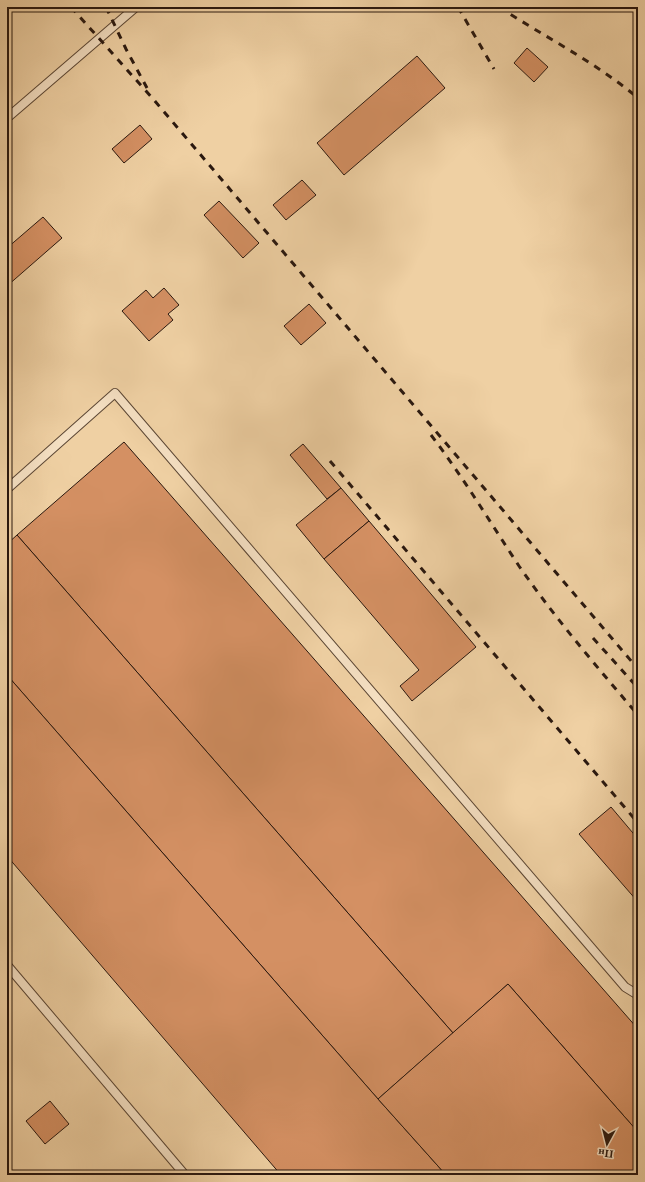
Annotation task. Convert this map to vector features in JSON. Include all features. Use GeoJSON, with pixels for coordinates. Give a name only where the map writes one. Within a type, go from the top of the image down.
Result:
{"type":"FeatureCollection","features":[{"type":"Feature","properties":{"kind":"lane"},"geometry":{"type":"LineString","coordinates":[[7,118],[136,7]]}},
{"type":"Feature","properties":{"kind":"lane"},"geometry":{"type":"LineString","coordinates":[[7,489],[115,393],[625,987],[638,995]]}},
{"type":"Feature","properties":{"kind":"lane"},"geometry":{"type":"LineString","coordinates":[[7,965],[185,1175]]}},
{"type":"Feature","properties":{"kind":"building"},"geometry":{"type":"Polygon","coordinates":[[[527,48],[548,67],[534,82],[514,63],[527,48]]]}},
{"type":"Feature","properties":{"kind":"building"},"geometry":{"type":"Polygon","coordinates":[[[417,56],[445,88],[344,175],[317,143],[417,56]]]}},
{"type":"Feature","properties":{"kind":"building"},"geometry":{"type":"Polygon","coordinates":[[[140,125],[152,139],[124,163],[112,149],[140,125]]]}},
{"type":"Feature","properties":{"kind":"building"},"geometry":{"type":"Polygon","coordinates":[[[302,180],[316,195],[286,220],[273,205],[302,180]]]}},
{"type":"Feature","properties":{"kind":"building"},"geometry":{"type":"Polygon","coordinates":[[[219,201],[259,243],[243,258],[204,215],[219,201]]]}},
{"type":"Feature","properties":{"kind":"building"},"geometry":{"type":"Polygon","coordinates":[[[43,217],[62,238],[7,286],[7,248],[43,217]]]}},
{"type":"Feature","properties":{"kind":"building"},"geometry":{"type":"Polygon","coordinates":[[[164,288],[179,305],[168,314],[173,320],[149,341],[122,311],[146,290],[153,298],[164,288]]]}},
{"type":"Feature","properties":{"kind":"building"},"geometry":{"type":"Polygon","coordinates":[[[309,304],[326,323],[301,345],[284,326],[309,304]]]}},
{"type":"Feature","properties":{"kind":"building"},"geometry":{"type":"Polygon","coordinates":[[[124,442],[638,1029],[638,1132],[508,984],[453,1033],[17,535],[124,442]]]}},
{"type":"Feature","properties":{"kind":"building"},"geometry":{"type":"Polygon","coordinates":[[[303,444],[341,488],[327,499],[290,455],[303,444]]]}},
{"type":"Feature","properties":{"kind":"building"},"geometry":{"type":"Polygon","coordinates":[[[341,488],[369,521],[324,559],[296,525],[341,488]]]}},
{"type":"Feature","properties":{"kind":"building"},"geometry":{"type":"Polygon","coordinates":[[[369,521],[476,647],[412,701],[400,686],[419,670],[324,559],[369,521]]]}},
{"type":"Feature","properties":{"kind":"building"},"geometry":{"type":"Polygon","coordinates":[[[17,535],[453,1033],[378,1099],[7,675],[7,544],[17,535]]]}},
{"type":"Feature","properties":{"kind":"building"},"geometry":{"type":"Polygon","coordinates":[[[7,675],[446,1175],[281,1175],[7,856],[7,675]]]}},
{"type":"Feature","properties":{"kind":"building"},"geometry":{"type":"Polygon","coordinates":[[[611,807],[638,839],[638,902],[579,834],[611,807]]]}},
{"type":"Feature","properties":{"kind":"building"},"geometry":{"type":"Polygon","coordinates":[[[508,984],[638,1132],[638,1172],[635,1175],[446,1175],[378,1099],[508,984]]]}},
{"type":"Feature","properties":{"kind":"building"},"geometry":{"type":"Polygon","coordinates":[[[50,1101],[69,1124],[45,1144],[26,1121],[50,1101]]]}},
{"type":"Feature","properties":{"kind":"railway"},"geometry":{"type":"LineString","coordinates":[[71,7],[154,100],[638,669]]}},
{"type":"Feature","properties":{"kind":"railway"},"geometry":{"type":"LineString","coordinates":[[106,7],[147,88]]}},
{"type":"Feature","properties":{"kind":"railway"},"geometry":{"type":"LineString","coordinates":[[458,7],[494,69]]}},
{"type":"Feature","properties":{"kind":"railway"},"geometry":{"type":"LineString","coordinates":[[499,7],[587,61],[638,98]]}},
{"type":"Feature","properties":{"kind":"railway"},"geometry":{"type":"LineString","coordinates":[[431,435],[465,483],[519,566],[547,604],[638,715]]}},
{"type":"Feature","properties":{"kind":"railway"},"geometry":{"type":"LineString","coordinates":[[330,461],[638,823]]}},
{"type":"Feature","properties":{"kind":"railway"},"geometry":{"type":"LineString","coordinates":[[593,638],[638,688]]}}]}
